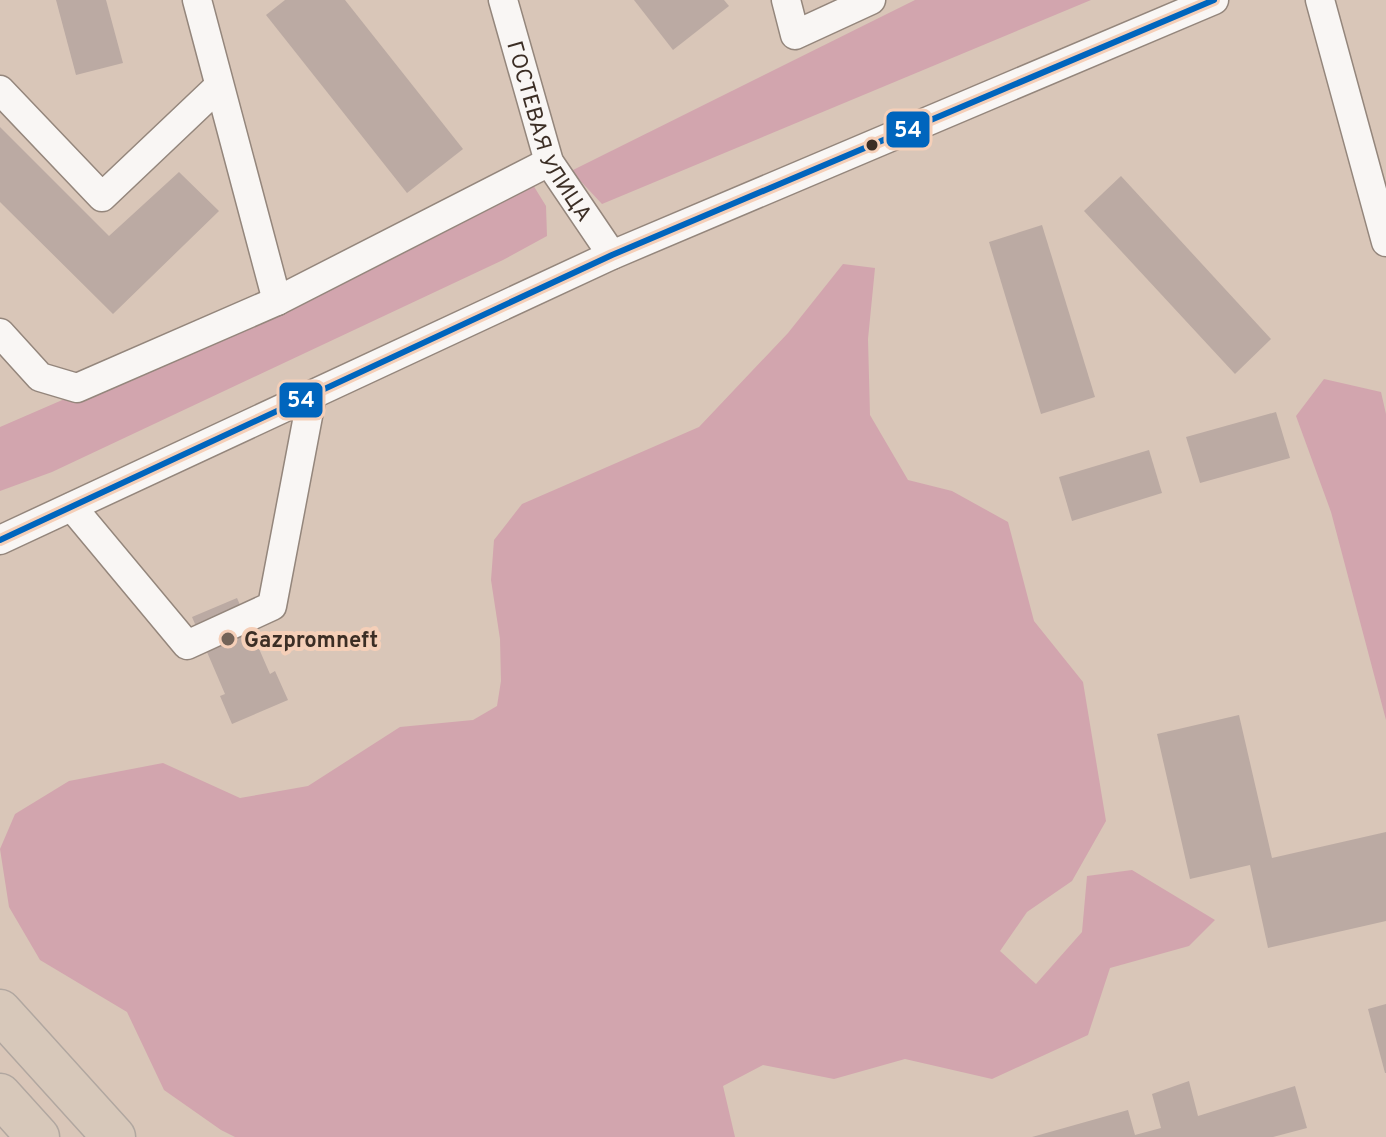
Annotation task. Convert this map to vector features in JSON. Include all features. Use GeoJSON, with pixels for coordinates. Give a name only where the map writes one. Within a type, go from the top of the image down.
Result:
{"type":"FeatureCollection","features":[{"type":"Feature","properties":{"kind":"highway"},"geometry":{"type":"LineString","coordinates":[[0,1011],[114,1137]]}},
{"type":"Feature","properties":{"kind":"highway"},"geometry":{"type":"LineString","coordinates":[[0,1095],[38,1137]]}},
{"type":"Feature","properties":{"kind":"street"},"geometry":{"type":"LineString","coordinates":[[197,0],[277,301]]}},
{"type":"Feature","properties":{"kind":"street","name":"ГОСТЕВАЯ УЛИЦА"},"geometry":{"type":"LineString","coordinates":[[503,0],[549,162],[612,255]]}},
{"type":"Feature","properties":{"kind":"street"},"geometry":{"type":"LineString","coordinates":[[786,0],[795,35],[871,0]]}},
{"type":"Feature","properties":{"kind":"street"},"geometry":{"type":"LineString","coordinates":[[0,540],[612,255],[1214,0]]}},
{"type":"Feature","properties":{"kind":"street"},"geometry":{"type":"LineString","coordinates":[[1320,0],[1386,242]]}},
{"type":"Feature","properties":{"kind":"street"},"geometry":{"type":"LineString","coordinates":[[0,90],[102,197],[219,86]]}},
{"type":"Feature","properties":{"kind":"street"},"geometry":{"type":"LineString","coordinates":[[0,333],[40,377],[77,388],[277,301],[549,162]]}},
{"type":"Feature","properties":{"kind":"street"},"geometry":{"type":"LineString","coordinates":[[72,507],[187,645],[272,606],[312,395]]}},
{"type":"Feature","properties":{"kind":"shaded area"},"geometry":{"type":"Polygon","coordinates":[[[915,0],[1091,0],[602,204],[571,171],[915,0]]]}},
{"type":"Feature","properties":{"kind":"shaded area"},"geometry":{"type":"Polygon","coordinates":[[[530,180],[546,206],[547,236],[503,260],[52,472],[0,491],[0,427],[150,362],[530,180]]]}},
{"type":"Feature","properties":{"kind":"shaded area"},"geometry":{"type":"Polygon","coordinates":[[[843,264],[875,268],[868,339],[870,415],[908,480],[952,491],[1008,522],[1034,621],[1083,682],[1106,821],[1072,881],[1027,912],[1000,951],[1036,984],[1082,932],[1087,876],[1132,870],[1215,920],[1189,946],[1110,968],[1088,1035],[992,1079],[905,1059],[834,1079],[763,1065],[723,1086],[735,1137],[235,1137],[164,1090],[127,1012],[40,960],[9,907],[0,849],[15,814],[69,781],[163,763],[240,798],[308,786],[400,727],[473,720],[497,706],[501,681],[500,639],[491,580],[494,540],[522,504],[699,427],[788,333],[843,264]]]}},
{"type":"Feature","properties":{"kind":"shaded area"},"geometry":{"type":"Polygon","coordinates":[[[1324,379],[1381,392],[1386,414],[1386,720],[1331,512],[1296,416],[1324,379]]]}},
{"type":"Feature","properties":{"kind":"building"},"geometry":{"type":"Polygon","coordinates":[[[56,0],[106,0],[123,63],[76,75],[56,0]]]}},
{"type":"Feature","properties":{"kind":"building"},"geometry":{"type":"Polygon","coordinates":[[[285,0],[345,0],[463,149],[407,193],[266,15],[285,0]]]}},
{"type":"Feature","properties":{"kind":"building"},"geometry":{"type":"Polygon","coordinates":[[[634,0],[724,0],[729,6],[673,50],[634,0]]]}},
{"type":"Feature","properties":{"kind":"building"},"geometry":{"type":"Polygon","coordinates":[[[0,127],[109,236],[179,172],[219,211],[113,314],[0,202],[0,127]]]}},
{"type":"Feature","properties":{"kind":"building"},"geometry":{"type":"Polygon","coordinates":[[[1121,176],[1271,339],[1235,374],[1084,211],[1121,176]]]}},
{"type":"Feature","properties":{"kind":"building"},"geometry":{"type":"Polygon","coordinates":[[[1042,225],[1095,397],[1041,414],[989,242],[1042,225]]]}},
{"type":"Feature","properties":{"kind":"building"},"geometry":{"type":"Polygon","coordinates":[[[1276,412],[1290,458],[1200,483],[1186,437],[1276,412]]]}},
{"type":"Feature","properties":{"kind":"building"},"geometry":{"type":"Polygon","coordinates":[[[1149,450],[1162,493],[1072,521],[1059,477],[1149,450]]]}},
{"type":"Feature","properties":{"kind":"building"},"geometry":{"type":"Polygon","coordinates":[[[237,598],[270,674],[275,671],[288,700],[232,724],[220,696],[225,694],[192,617],[237,598]]]}},
{"type":"Feature","properties":{"kind":"building"},"geometry":{"type":"Polygon","coordinates":[[[1239,715],[1272,858],[1386,832],[1386,921],[1268,948],[1250,865],[1190,879],[1157,734],[1239,715]]]}},
{"type":"Feature","properties":{"kind":"building"},"geometry":{"type":"Polygon","coordinates":[[[1386,1004],[1386,1073],[1385,1073],[1368,1009],[1386,1004]]]}},
{"type":"Feature","properties":{"kind":"building"},"geometry":{"type":"Polygon","coordinates":[[[1189,1081],[1198,1116],[1295,1086],[1307,1128],[1273,1137],[1032,1137],[1128,1110],[1135,1135],[1161,1128],[1152,1094],[1189,1081]]]}},
{"type":"Feature","properties":{"kind":"transit line","name":"54"},"geometry":{"type":"LineString","coordinates":[[0,540],[612,255],[1214,0]]}},
{"type":"Feature","properties":{"kind":"place","name":"Gazpromneft"},"geometry":{"type":"Point","coordinates":[228,639]}}]}
